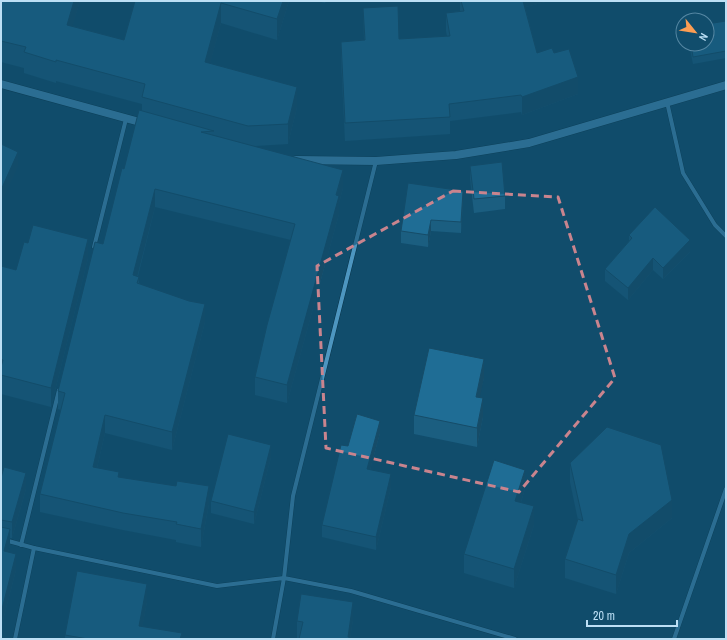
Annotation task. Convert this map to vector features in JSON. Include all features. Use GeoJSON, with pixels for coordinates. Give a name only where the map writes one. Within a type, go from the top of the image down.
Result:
{"type":"FeatureCollection","features":[{"type":"Feature","properties":{"kind":"street"},"geometry":{"type":"LineString","coordinates":[[1,84],[156,127]]}},
{"type":"Feature","properties":{"kind":"street"},"geometry":{"type":"LineString","coordinates":[[284,159],[376,161],[456,155],[529,143],[726,85]]}},
{"type":"Feature","properties":{"kind":"street"},"geometry":{"type":"LineString","coordinates":[[667,102],[683,173],[715,225],[726,236]]}},
{"type":"Feature","properties":{"kind":"street"},"geometry":{"type":"LineString","coordinates":[[93,250],[126,118]]}},
{"type":"Feature","properties":{"kind":"street"},"geometry":{"type":"LineString","coordinates":[[273,639],[284,578],[293,496],[376,161]]}},
{"type":"Feature","properties":{"kind":"street"},"geometry":{"type":"LineString","coordinates":[[21,545],[61,382]]}},
{"type":"Feature","properties":{"kind":"street"},"geometry":{"type":"LineString","coordinates":[[674,639],[726,489]]}},
{"type":"Feature","properties":{"kind":"street"},"geometry":{"type":"LineString","coordinates":[[1,539],[34,548],[217,586],[284,578],[352,591],[515,639]]}},
{"type":"Feature","properties":{"kind":"street"},"geometry":{"type":"LineString","coordinates":[[15,639],[34,548]]}},
{"type":"Feature","properties":{"kind":"highlighted area"},"geometry":{"type":"Polygon","coordinates":[[[453,191],[558,197],[615,378],[519,492],[326,448],[317,266],[453,191]]]}},
{"type":"Feature","properties":{"kind":"building"},"geometry":{"type":"Polygon","coordinates":[[[1,1],[74,1],[67,25],[124,40],[135,1],[283,1],[277,19],[221,3],[205,62],[297,87],[288,124],[248,126],[142,97],[145,84],[56,60],[56,62],[24,52],[26,47],[1,41],[1,1]]]}},
{"type":"Feature","properties":{"kind":"building"},"geometry":{"type":"Polygon","coordinates":[[[461,1],[523,1],[537,53],[552,48],[554,53],[569,49],[578,77],[522,97],[521,95],[449,104],[450,117],[345,123],[341,42],[365,40],[363,8],[398,6],[399,39],[450,36],[446,13],[464,11],[461,1]]]}},
{"type":"Feature","properties":{"kind":"building"},"geometry":{"type":"Polygon","coordinates":[[[726,21],[726,51],[693,57],[692,52],[715,52],[715,23],[726,21]]]}},
{"type":"Feature","properties":{"kind":"building"},"geometry":{"type":"Polygon","coordinates":[[[139,110],[214,131],[201,132],[343,170],[336,195],[339,196],[287,385],[255,377],[267,325],[295,224],[155,189],[133,275],[139,277],[137,283],[189,301],[205,304],[172,432],[105,415],[93,467],[119,472],[118,477],[176,486],[177,481],[209,486],[201,529],[176,524],[177,522],[123,513],[40,494],[65,393],[58,391],[95,242],[103,244],[122,168],[124,169],[139,110]]]}},
{"type":"Feature","properties":{"kind":"building"},"geometry":{"type":"Polygon","coordinates":[[[1,144],[18,152],[1,190],[1,144]]]}},
{"type":"Feature","properties":{"kind":"building"},"geometry":{"type":"Polygon","coordinates":[[[502,162],[505,196],[474,199],[470,166],[502,162]]]}},
{"type":"Feature","properties":{"kind":"building"},"geometry":{"type":"Polygon","coordinates":[[[408,183],[463,191],[461,222],[431,220],[428,235],[401,231],[408,183]]]}},
{"type":"Feature","properties":{"kind":"building"},"geometry":{"type":"Polygon","coordinates":[[[655,207],[690,240],[663,268],[653,258],[628,288],[605,269],[632,238],[629,235],[655,207]]]}},
{"type":"Feature","properties":{"kind":"building"},"geometry":{"type":"Polygon","coordinates":[[[33,225],[88,239],[51,388],[1,375],[3,360],[1,359],[1,266],[16,270],[24,242],[28,243],[33,225]]]}},
{"type":"Feature","properties":{"kind":"building"},"geometry":{"type":"Polygon","coordinates":[[[429,348],[484,359],[476,397],[483,398],[477,428],[414,415],[429,348]]]}},
{"type":"Feature","properties":{"kind":"building"},"geometry":{"type":"Polygon","coordinates":[[[357,414],[380,421],[367,469],[391,474],[376,537],[322,525],[341,445],[348,446],[357,414]]]}},
{"type":"Feature","properties":{"kind":"building"},"geometry":{"type":"Polygon","coordinates":[[[607,427],[661,445],[672,500],[629,534],[616,575],[565,559],[578,519],[583,521],[570,463],[607,427]]]}},
{"type":"Feature","properties":{"kind":"building"},"geometry":{"type":"Polygon","coordinates":[[[228,434],[271,445],[254,512],[211,501],[228,434]]]}},
{"type":"Feature","properties":{"kind":"building"},"geometry":{"type":"Polygon","coordinates":[[[494,460],[525,470],[515,501],[534,506],[514,569],[464,554],[494,460]]]}},
{"type":"Feature","properties":{"kind":"building"},"geometry":{"type":"Polygon","coordinates":[[[4,467],[26,473],[12,522],[1,520],[1,478],[4,467]]]}},
{"type":"Feature","properties":{"kind":"building"},"geometry":{"type":"Polygon","coordinates":[[[1,527],[10,529],[4,551],[16,554],[1,613],[1,527]]]}},
{"type":"Feature","properties":{"kind":"building"},"geometry":{"type":"Polygon","coordinates":[[[77,571],[147,584],[139,626],[182,633],[180,639],[88,639],[65,635],[77,571]]]}},
{"type":"Feature","properties":{"kind":"building"},"geometry":{"type":"Polygon","coordinates":[[[301,594],[353,602],[348,637],[357,639],[299,639],[303,622],[297,621],[301,594]]]}}]}
